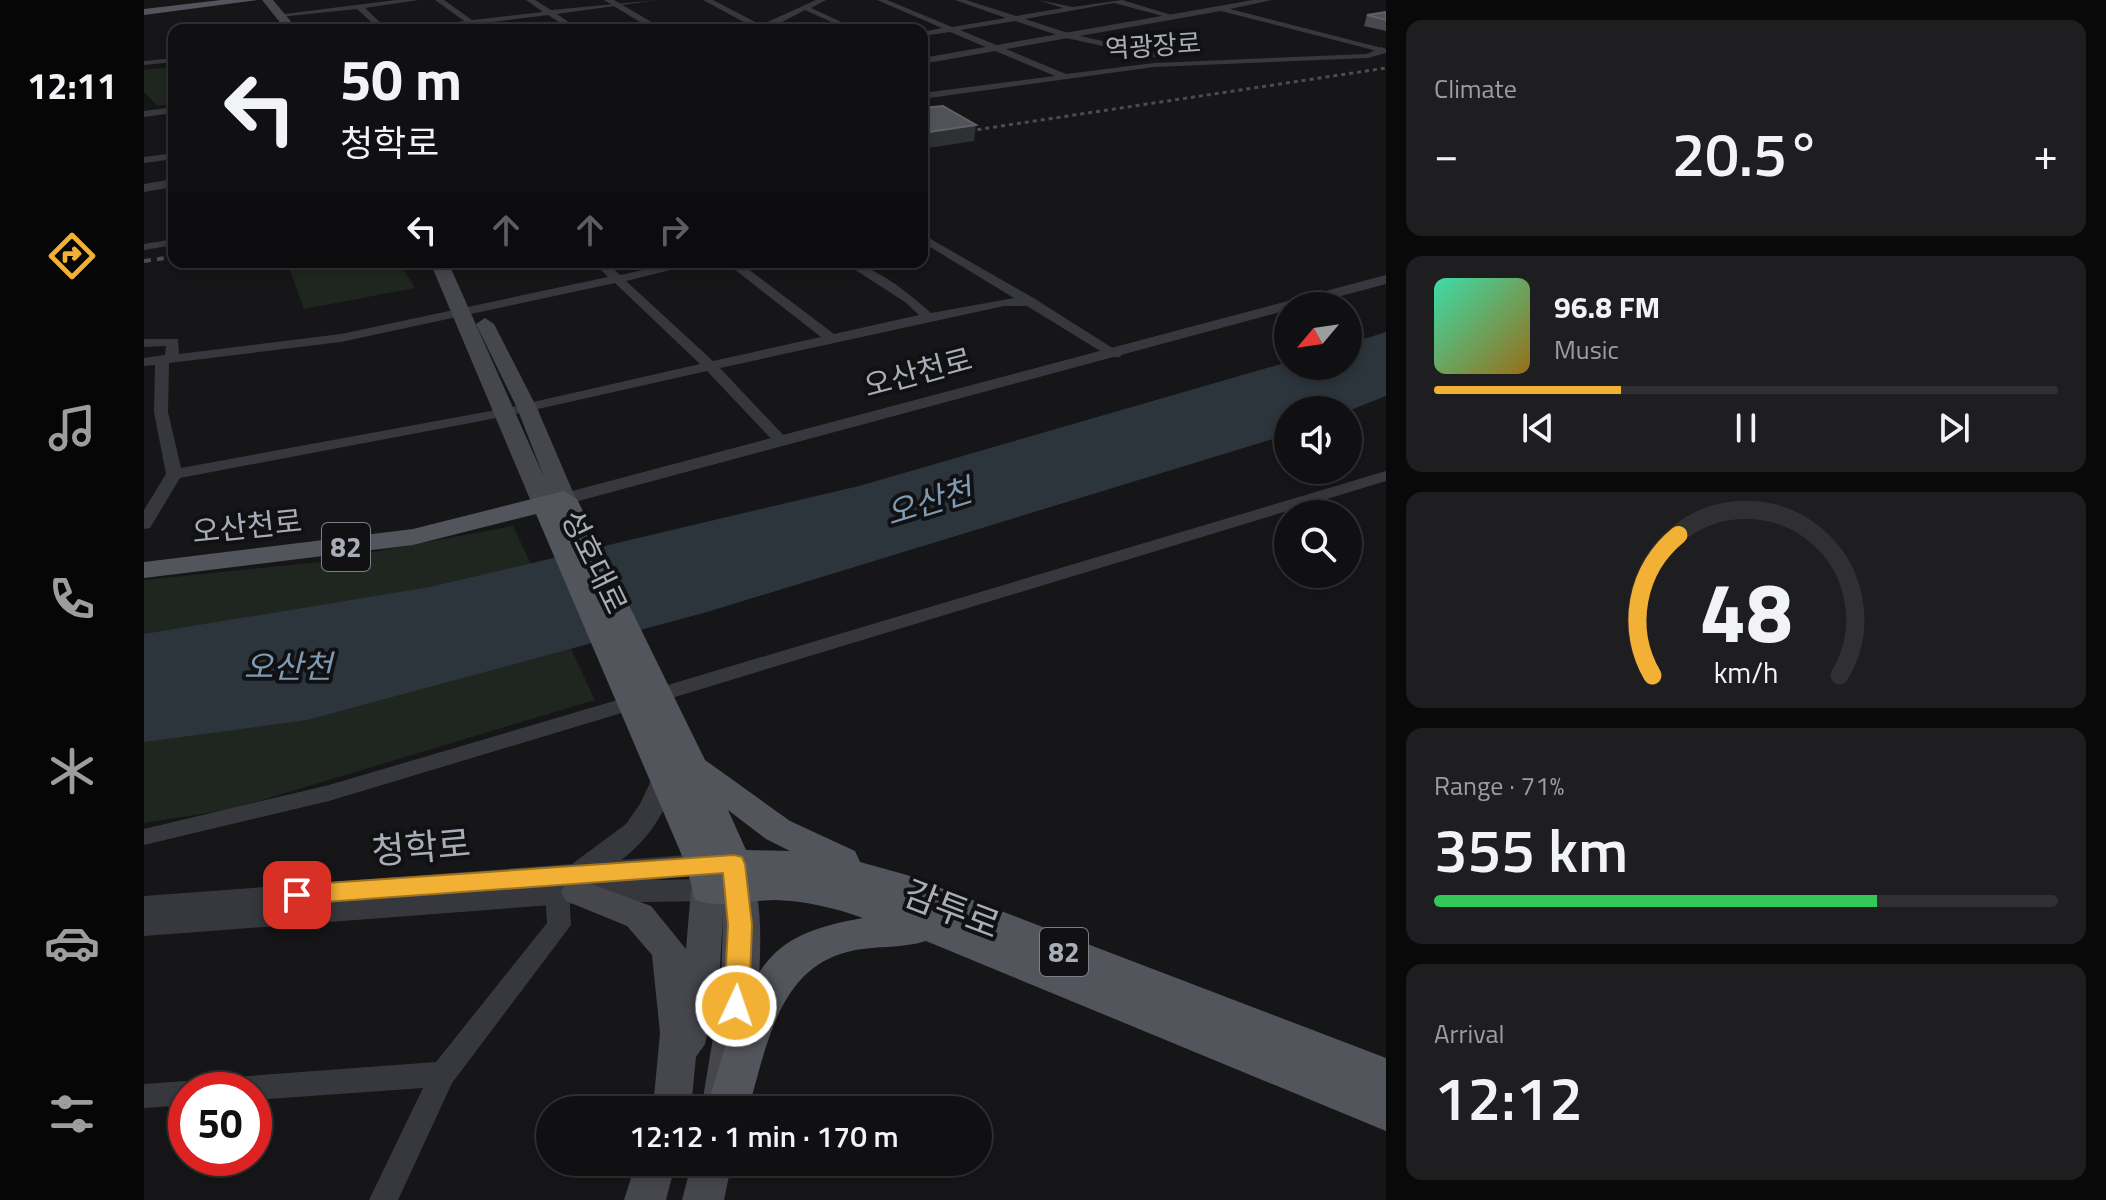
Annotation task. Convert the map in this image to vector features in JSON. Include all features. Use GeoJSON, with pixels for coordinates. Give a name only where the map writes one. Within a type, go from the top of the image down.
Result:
{"type":"FeatureCollection","features":[{"type":"Feature","properties":{"kind":"main road"},"geometry":{"type":"LineString","coordinates":[[144,10],[228,0]]}},
{"type":"Feature","properties":{"kind":"main road"},"geometry":{"type":"LineString","coordinates":[[144,10],[251,0]]}},
{"type":"Feature","properties":{"kind":"main road"},"geometry":{"type":"LineString","coordinates":[[277,24],[260,2],[265,0],[287,24]]}},
{"type":"Feature","properties":{"kind":"main road","name":"성호대로"},"geometry":{"type":"LineString","coordinates":[[443,268],[468,309],[517,410],[556,506],[678,771],[721,876]]}},
{"type":"Feature","properties":{"kind":"main road","name":"성호대로"},"geometry":{"type":"LineString","coordinates":[[456,268],[468,309]]}},
{"type":"Feature","properties":{"kind":"main road","name":"오산천로"},"geometry":{"type":"LineString","coordinates":[[144,570],[312,552],[413,537],[556,506]]}},
{"type":"Feature","properties":{"kind":"main road"},"geometry":{"type":"LineString","coordinates":[[678,771],[778,830],[894,885]]}},
{"type":"Feature","properties":{"kind":"main road","name":"감투로"},"geometry":{"type":"LineString","coordinates":[[721,876],[818,865],[894,885],[1386,1077]]}},
{"type":"Feature","properties":{"kind":"main road"},"geometry":{"type":"LineString","coordinates":[[674,1096],[701,985],[721,876]]}},
{"type":"Feature","properties":{"kind":"main road"},"geometry":{"type":"LineString","coordinates":[[721,876],[735,1033],[726,1096]]}},
{"type":"Feature","properties":{"kind":"main road","name":"감투로"},"geometry":{"type":"LineString","coordinates":[[721,876],[813,889],[935,928],[1386,1111]]}},
{"type":"Feature","properties":{"kind":"main road"},"geometry":{"type":"LineString","coordinates":[[568,886],[639,916],[669,950],[679,1033],[673,1096]]}},
{"type":"Feature","properties":{"kind":"main road"},"geometry":{"type":"LineString","coordinates":[[729,1096],[756,1020],[786,967],[833,940],[889,928],[935,928]]}},
{"type":"Feature","properties":{"kind":"main road"},"geometry":{"type":"LineString","coordinates":[[645,1200],[652,1176]]}},
{"type":"Feature","properties":{"kind":"main road"},"geometry":{"type":"LineString","coordinates":[[703,1200],[709,1176]]}},
{"type":"Feature","properties":{"kind":"street"},"geometry":{"type":"LineString","coordinates":[[280,15],[415,0]]}},
{"type":"Feature","properties":{"kind":"street"},"geometry":{"type":"LineString","coordinates":[[439,0],[471,23]]}},
{"type":"Feature","properties":{"kind":"street"},"geometry":{"type":"LineString","coordinates":[[530,0],[567,24]]}},
{"type":"Feature","properties":{"kind":"street"},"geometry":{"type":"LineString","coordinates":[[462,24],[612,2],[654,0]]}},
{"type":"Feature","properties":{"kind":"street"},"geometry":{"type":"LineString","coordinates":[[707,0],[754,24]]}},
{"type":"Feature","properties":{"kind":"street"},"geometry":{"type":"LineString","coordinates":[[774,24],[822,0]]}},
{"type":"Feature","properties":{"kind":"street"},"geometry":{"type":"LineString","coordinates":[[881,0],[1064,76]]}},
{"type":"Feature","properties":{"kind":"street"},"geometry":{"type":"LineString","coordinates":[[959,0],[1069,36],[1181,64]]}},
{"type":"Feature","properties":{"kind":"street"},"geometry":{"type":"LineString","coordinates":[[1042,0],[1073,9]]}},
{"type":"Feature","properties":{"kind":"street"},"geometry":{"type":"LineString","coordinates":[[928,33],[1020,20],[1115,0],[1174,17]]}},
{"type":"Feature","properties":{"kind":"street"},"geometry":{"type":"LineString","coordinates":[[928,60],[1268,0]]}},
{"type":"Feature","properties":{"kind":"street"},"geometry":{"type":"LineString","coordinates":[[612,2],[650,24]]}},
{"type":"Feature","properties":{"kind":"street"},"geometry":{"type":"LineString","coordinates":[[1196,3],[1380,51]]}},
{"type":"Feature","properties":{"kind":"street"},"geometry":{"type":"LineString","coordinates":[[359,6],[378,24]]}},
{"type":"Feature","properties":{"kind":"street"},"geometry":{"type":"LineString","coordinates":[[806,8],[842,24]]}},
{"type":"Feature","properties":{"kind":"street"},"geometry":{"type":"LineString","coordinates":[[1308,33],[1355,51],[1352,57]]}},
{"type":"Feature","properties":{"kind":"street"},"geometry":{"type":"LineString","coordinates":[[1345,46],[1380,51]]}},
{"type":"Feature","properties":{"kind":"street","name":"역광장로"},"geometry":{"type":"LineString","coordinates":[[928,95],[1181,64],[1352,57],[1380,51]]}},
{"type":"Feature","properties":{"kind":"street"},"geometry":{"type":"LineString","coordinates":[[144,63],[168,61]]}},
{"type":"Feature","properties":{"kind":"street"},"geometry":{"type":"LineString","coordinates":[[144,114],[168,111]]}},
{"type":"Feature","properties":{"kind":"street"},"geometry":{"type":"LineString","coordinates":[[144,160],[168,157]]}},
{"type":"Feature","properties":{"kind":"street"},"geometry":{"type":"LineString","coordinates":[[144,188],[168,184]]}},
{"type":"Feature","properties":{"kind":"street"},"geometry":{"type":"LineString","coordinates":[[928,241],[1115,354]]}},
{"type":"Feature","properties":{"kind":"street"},"geometry":{"type":"LineString","coordinates":[[144,247],[168,243]]}},
{"type":"Feature","properties":{"kind":"street"},"geometry":{"type":"LineString","coordinates":[[606,268],[711,367],[782,442]]}},
{"type":"Feature","properties":{"kind":"street"},"geometry":{"type":"LineString","coordinates":[[144,362],[341,338],[669,268]]}},
{"type":"Feature","properties":{"kind":"street"},"geometry":{"type":"LineString","coordinates":[[739,268],[832,339]]}},
{"type":"Feature","properties":{"kind":"street"},"geometry":{"type":"LineString","coordinates":[[859,268],[909,299],[928,317]]}},
{"type":"Feature","properties":{"kind":"street","name":"오산천로"},"geometry":{"type":"LineString","coordinates":[[556,506],[1386,279]]}},
{"type":"Feature","properties":{"kind":"street"},"geometry":{"type":"LineString","coordinates":[[174,474],[517,410],[928,317],[1004,302],[1031,302]]}},
{"type":"Feature","properties":{"kind":"street"},"geometry":{"type":"LineString","coordinates":[[144,343],[173,342],[167,358],[161,412],[174,474],[144,524]]}},
{"type":"Feature","properties":{"kind":"street"},"geometry":{"type":"LineString","coordinates":[[144,415],[161,412]]}},
{"type":"Feature","properties":{"kind":"street"},"geometry":{"type":"LineString","coordinates":[[144,837],[217,823],[364,783],[642,692],[1386,476]]}},
{"type":"Feature","properties":{"kind":"street"},"geometry":{"type":"LineString","coordinates":[[383,1200],[443,1074],[559,925],[568,886],[625,845],[654,810],[678,771]]}},
{"type":"Feature","properties":{"kind":"street","name":"청학로"},"geometry":{"type":"LineString","coordinates":[[144,908],[721,876]]}},
{"type":"Feature","properties":{"kind":"street","name":"청학로"},"geometry":{"type":"LineString","coordinates":[[144,924],[568,886]]}},
{"type":"Feature","properties":{"kind":"street"},"geometry":{"type":"LineString","coordinates":[[272,1086],[443,1074]]}},
{"type":"Feature","properties":{"kind":"street"},"geometry":{"type":"LineString","coordinates":[[144,1096],[168,1094]]}},
{"type":"Feature","properties":{"kind":"shaded area"},"geometry":{"type":"Polygon","coordinates":[[[168,68],[168,105],[158,106],[144,92],[144,70],[168,68]]]}},
{"type":"Feature","properties":{"kind":"shaded area"},"geometry":{"type":"Polygon","coordinates":[[[289,268],[403,268],[415,288],[304,309],[289,268]]]}},
{"type":"Feature","properties":{"kind":"shaded area"},"geometry":{"type":"Polygon","coordinates":[[[513,526],[595,700],[232,809],[144,823],[144,580],[320,562],[513,526]]]}},
{"type":"Feature","properties":{"kind":"water","name":"오산천"},"geometry":{"type":"Polygon","coordinates":[[[1386,332],[1386,396],[1362,405],[1362,396],[1274,396],[1274,439],[707,612],[307,720],[144,742],[144,634],[430,587],[859,486],[1274,366],[1274,380],[1362,380],[1362,340],[1386,332]]]}},
{"type":"Feature","properties":{"kind":"building"},"geometry":{"type":"Polygon","coordinates":[[[1386,12],[1386,20],[1367,15],[1386,12]]]}},
{"type":"Feature","properties":{"kind":"building"},"geometry":{"type":"Polygon","coordinates":[[[943,106],[976,125],[928,132],[928,107],[943,106]]]}},
{"type":"Feature","properties":{"kind":"railway"},"geometry":{"type":"LineString","coordinates":[[928,137],[1386,68]]}},
{"type":"Feature","properties":{"kind":"railway"},"geometry":{"type":"LineString","coordinates":[[144,261],[168,258]]}},
{"type":"Feature","properties":{"kind":"route"},"geometry":{"type":"LineString","coordinates":[[297,895],[568,873],[734,864],[739,887],[740,925],[736,1006]]}}]}
